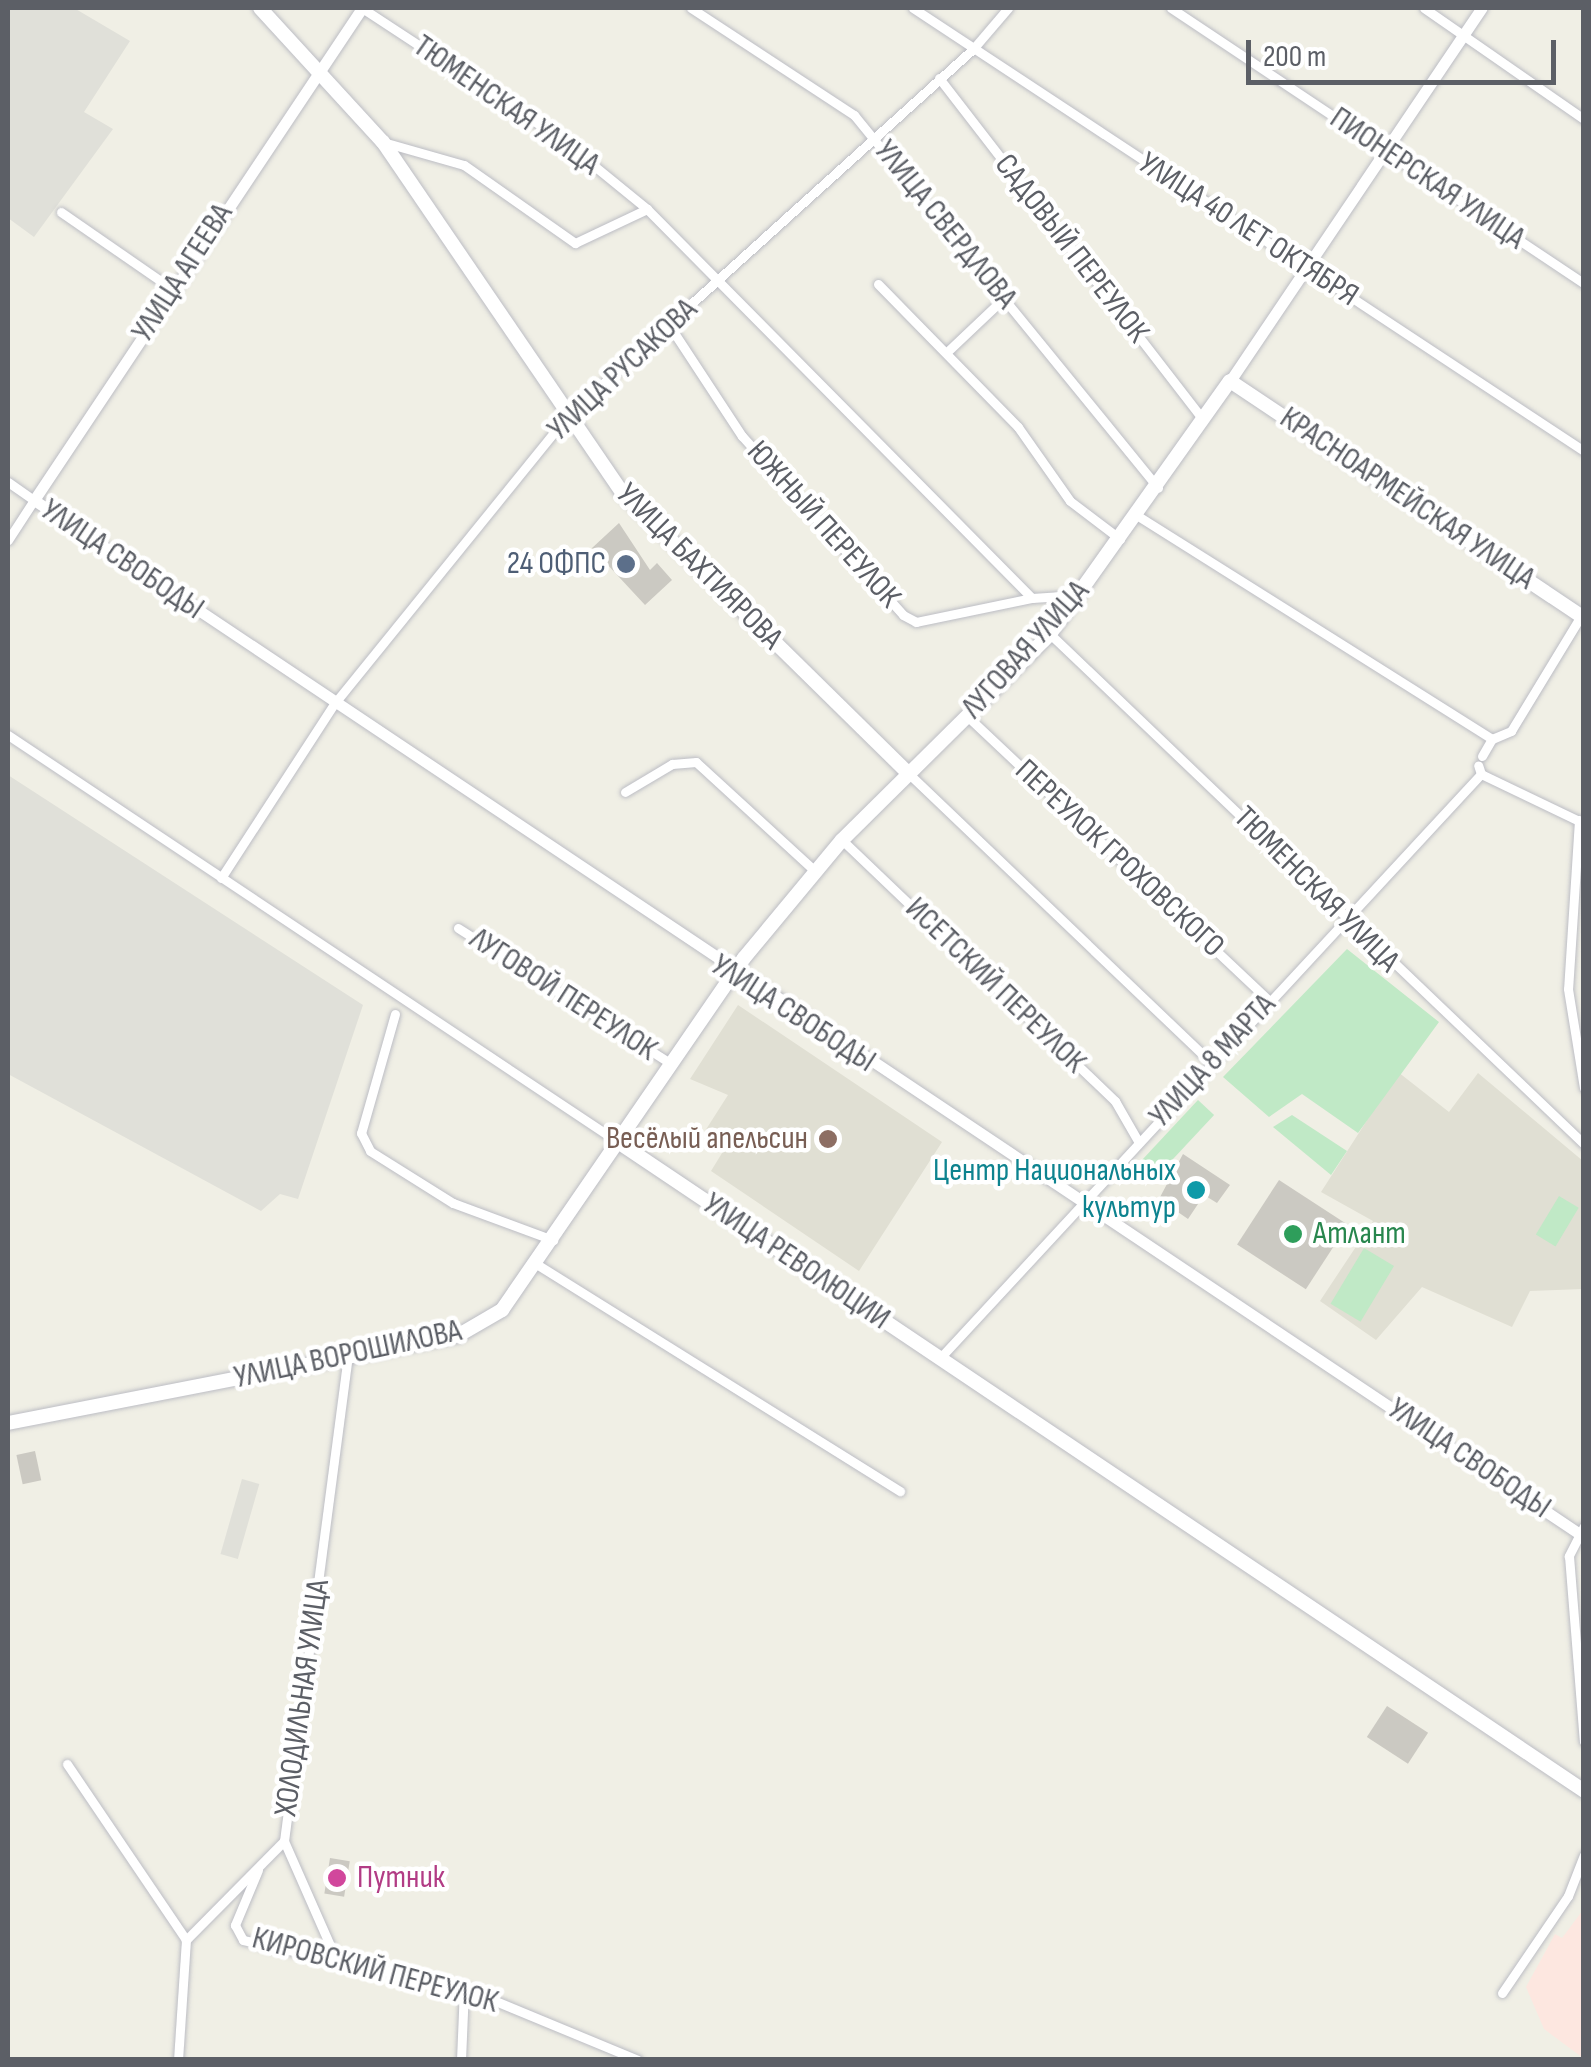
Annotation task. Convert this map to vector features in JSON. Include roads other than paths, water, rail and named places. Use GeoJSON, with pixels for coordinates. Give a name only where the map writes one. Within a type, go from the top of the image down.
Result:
{"type":"FeatureCollection","features":[{"type":"Feature","properties":{"kind":"main road","name":"УЛИЦА БАХТИЯРОВА"},"geometry":{"type":"LineString","coordinates":[[260,8],[382,142],[566,417],[622,492],[907,772]]}},
{"type":"Feature","properties":{"kind":"main road","name":"ЛУГОВАЯ УЛИЦА"},"geometry":{"type":"LineString","coordinates":[[538,1265],[668,1062],[732,974],[842,840],[1050,634],[1158,488],[1230,381]]}},
{"type":"Feature","properties":{"kind":"main road","name":"КРАСНОАРМЕЙСКАЯ УЛИЦА"},"geometry":{"type":"LineString","coordinates":[[1230,381],[1582,615]]}},
{"type":"Feature","properties":{"kind":"main road","name":"УЛИЦА РЕВОЛЮЦИИ"},"geometry":{"type":"LineString","coordinates":[[618,1142],[1584,1791]]}},
{"type":"Feature","properties":{"kind":"main road","name":"УЛИЦА ВОРОШИЛОВА"},"geometry":{"type":"LineString","coordinates":[[8,1423],[348,1357],[482,1326],[538,1265]]}},
{"type":"Feature","properties":{"kind":"street","name":"УЛИЦА АГЕЕВА"},"geometry":{"type":"LineString","coordinates":[[8,540],[315,71],[362,8]]}},
{"type":"Feature","properties":{"kind":"street","name":"ТЮМЕНСКАЯ УЛИЦА"},"geometry":{"type":"LineString","coordinates":[[362,8],[560,138],[646,209],[1032,598]]}},
{"type":"Feature","properties":{"kind":"street","name":"УЛИЦА СВЕРДЛОВА"},"geometry":{"type":"LineString","coordinates":[[691,8],[854,115],[1158,488]]}},
{"type":"Feature","properties":{"kind":"street","name":"УЛИЦА 40 ЛЕТ ОКТЯБРЯ"},"geometry":{"type":"LineString","coordinates":[[913,8],[1584,451]]}},
{"type":"Feature","properties":{"kind":"street","name":"УЛИЦА РУСАКОВА"},"geometry":{"type":"LineString","coordinates":[[221,878],[334,704],[566,417],[973,48],[1008,8]]}},
{"type":"Feature","properties":{"kind":"street","name":"ПИОНЕРСКАЯ УЛИЦА"},"geometry":{"type":"LineString","coordinates":[[1171,8],[1584,284]]}},
{"type":"Feature","properties":{"kind":"street"},"geometry":{"type":"LineString","coordinates":[[1424,8],[1584,119]]}},
{"type":"Feature","properties":{"kind":"street","name":"ЛУГОВАЯ УЛИЦА"},"geometry":{"type":"LineString","coordinates":[[1230,381],[1388,154],[1482,8]]}},
{"type":"Feature","properties":{"kind":"street","name":"САДОВЫЙ ПЕРЕУЛОК"},"geometry":{"type":"LineString","coordinates":[[938,78],[1204,419]]}},
{"type":"Feature","properties":{"kind":"street","name":"ТЮМЕНСКАЯ УЛИЦА"},"geometry":{"type":"LineString","coordinates":[[382,142],[464,165],[575,243],[646,209]]}},
{"type":"Feature","properties":{"kind":"street"},"geometry":{"type":"LineString","coordinates":[[61,212],[172,289]]}},
{"type":"Feature","properties":{"kind":"street"},"geometry":{"type":"LineString","coordinates":[[878,284],[948,350],[1070,500],[1120,539]]}},
{"type":"Feature","properties":{"kind":"street"},"geometry":{"type":"LineString","coordinates":[[948,350],[1004,298]]}},
{"type":"Feature","properties":{"kind":"street","name":"ЮЖНЫЙ ПЕРЕУЛОК"},"geometry":{"type":"LineString","coordinates":[[670,325],[742,436],[904,615],[916,622],[1032,598]]}},
{"type":"Feature","properties":{"kind":"street","name":"УЛИЦА СВОБОДЫ"},"geometry":{"type":"LineString","coordinates":[[8,482],[732,974],[1582,1532]]}},
{"type":"Feature","properties":{"kind":"street"},"geometry":{"type":"LineString","coordinates":[[1138,516],[1492,739]]}},
{"type":"Feature","properties":{"kind":"street"},"geometry":{"type":"LineString","coordinates":[[1032,598],[1062,596],[1091,581]]}},
{"type":"Feature","properties":{"kind":"street","name":"УЛИЦА 8 МАРТА"},"geometry":{"type":"LineString","coordinates":[[940,1358],[1086,1205],[1138,1141],[1270,1002],[1481,765],[1492,739],[1512,732],[1582,615]]}},
{"type":"Feature","properties":{"kind":"street","name":"ТЮМЕНСКАЯ УЛИЦА"},"geometry":{"type":"LineString","coordinates":[[1050,634],[1342,920],[1584,1144]]}},
{"type":"Feature","properties":{"kind":"street","name":"ПЕРЕУЛОК ГРОХОВСКОГО"},"geometry":{"type":"LineString","coordinates":[[967,716],[1270,1002]]}},
{"type":"Feature","properties":{"kind":"street","name":"УЛИЦА РЕВОЛЮЦИИ"},"geometry":{"type":"LineString","coordinates":[[8,735],[618,1142]]}},
{"type":"Feature","properties":{"kind":"street"},"geometry":{"type":"LineString","coordinates":[[625,792],[672,764],[696,762],[814,870]]}},
{"type":"Feature","properties":{"kind":"street"},"geometry":{"type":"LineString","coordinates":[[1481,765],[1581,822],[1568,989],[1584,1088]]}},
{"type":"Feature","properties":{"kind":"street","name":"УЛИЦА БАХТИЯРОВА"},"geometry":{"type":"LineString","coordinates":[[907,772],[1212,1063]]}},
{"type":"Feature","properties":{"kind":"street","name":"ИСЕТСКИЙ ПЕРЕУЛОК"},"geometry":{"type":"LineString","coordinates":[[842,840],[1115,1102],[1138,1141]]}},
{"type":"Feature","properties":{"kind":"street","name":"ЛУГОВОЙ ПЕРЕУЛОК"},"geometry":{"type":"LineString","coordinates":[[458,928],[668,1062]]}},
{"type":"Feature","properties":{"kind":"street"},"geometry":{"type":"LineString","coordinates":[[1568,989],[1584,988]]}},
{"type":"Feature","properties":{"kind":"street"},"geometry":{"type":"LineString","coordinates":[[394,1014],[364,1115],[361,1134],[370,1150],[453,1203],[555,1241]]}},
{"type":"Feature","properties":{"kind":"street"},"geometry":{"type":"LineString","coordinates":[[538,1265],[900,1491]]}},
{"type":"Feature","properties":{"kind":"street","name":"ХОЛОДИЛЬНАЯ УЛИЦА"},"geometry":{"type":"LineString","coordinates":[[186,1940],[284,1842],[348,1357]]}},
{"type":"Feature","properties":{"kind":"street"},"geometry":{"type":"LineString","coordinates":[[1582,1532],[1569,1556],[1584,1741]]}},
{"type":"Feature","properties":{"kind":"street"},"geometry":{"type":"LineString","coordinates":[[67,1764],[186,1940],[178,2060]]}},
{"type":"Feature","properties":{"kind":"street"},"geometry":{"type":"LineString","coordinates":[[284,1842],[337,1961]]}},
{"type":"Feature","properties":{"kind":"street"},"geometry":{"type":"LineString","coordinates":[[1502,1993],[1568,1896],[1568,1880],[1584,1855]]}},
{"type":"Feature","properties":{"kind":"street","name":"КИРОВСКИЙ ПЕРЕУЛОК"},"geometry":{"type":"LineString","coordinates":[[260,1864],[237,1934],[337,1961],[464,1988],[638,2060]]}},
{"type":"Feature","properties":{"kind":"street"},"geometry":{"type":"LineString","coordinates":[[461,2060],[464,1988]]}},
{"type":"Feature","properties":{"kind":"place","name":"24 ОФПС"},"geometry":{"type":"Point","coordinates":[626,564]}},
{"type":"Feature","properties":{"kind":"place","name":"Весёлый апельсин"},"geometry":{"type":"Point","coordinates":[828,1139]}},
{"type":"Feature","properties":{"kind":"place","name":"Центр Национальных культур"},"geometry":{"type":"Point","coordinates":[1196,1190]}},
{"type":"Feature","properties":{"kind":"place","name":"Атлант"},"geometry":{"type":"Point","coordinates":[1293,1234]}},
{"type":"Feature","properties":{"kind":"place","name":"Путник"},"geometry":{"type":"Point","coordinates":[337,1878]}}]}
